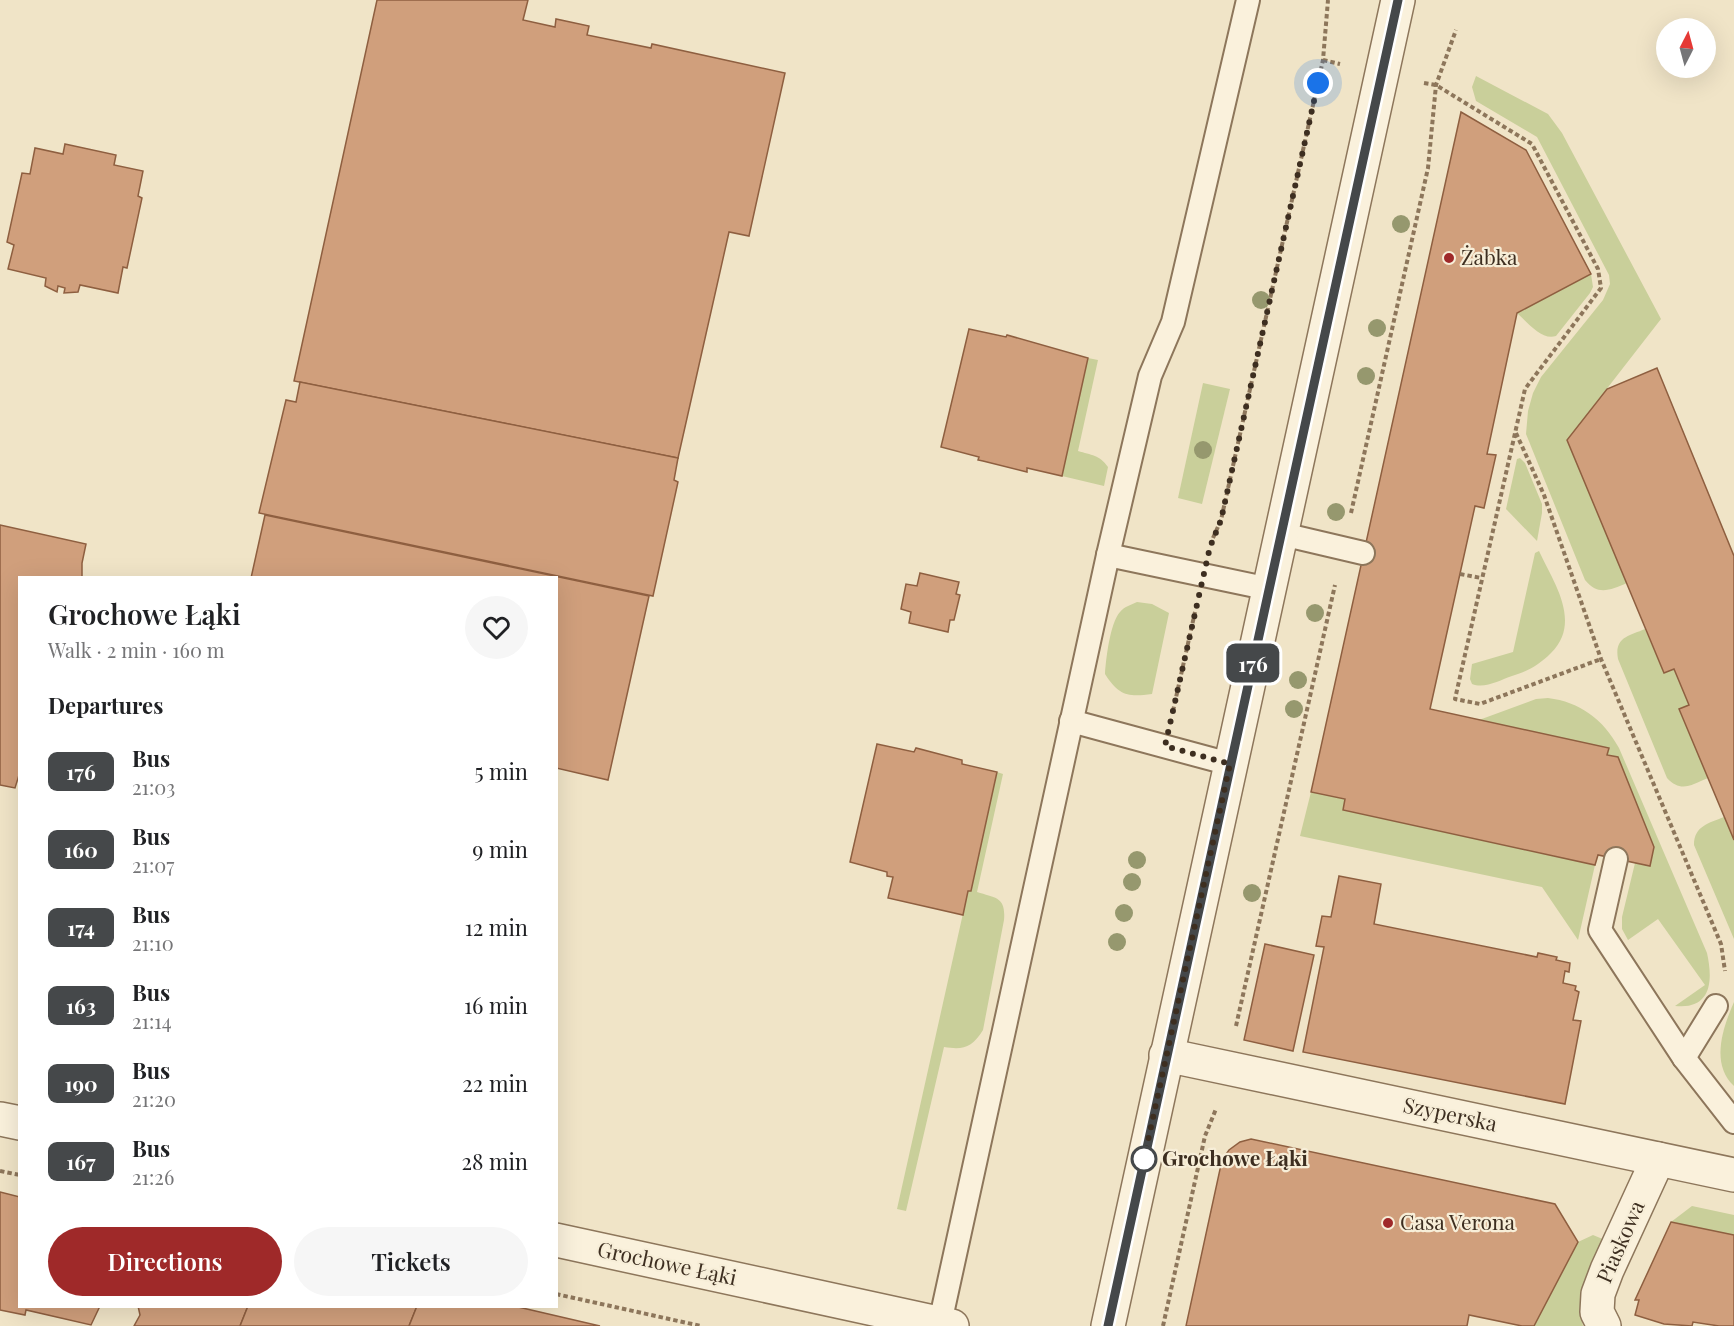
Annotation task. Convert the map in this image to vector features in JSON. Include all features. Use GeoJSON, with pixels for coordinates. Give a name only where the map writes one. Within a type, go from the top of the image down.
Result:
{"type":"FeatureCollection","features":[{"type":"Feature","properties":{"kind":"street"},"geometry":{"type":"LineString","coordinates":[[1108,1326],[1398,0]]}},
{"type":"Feature","properties":{"kind":"street","name":"Szyperska"},"geometry":{"type":"LineString","coordinates":[[1166,1055],[1734,1175]]}},
{"type":"Feature","properties":{"kind":"street"},"geometry":{"type":"LineString","coordinates":[[0,1119],[18,1123]]}},
{"type":"Feature","properties":{"kind":"street","name":"Piaskowa"},"geometry":{"type":"LineString","coordinates":[[1604,1326],[1597,1312],[1599,1294],[1607,1270],[1658,1159]]}},
{"type":"Feature","properties":{"kind":"street","name":"Grochowe Łąki"},"geometry":{"type":"LineString","coordinates":[[558,1240],[946,1325]]}},
{"type":"Feature","properties":{"kind":"lane"},"geometry":{"type":"LineString","coordinates":[[946,1325],[1071,721],[1108,555],[1150,376],[1173,322],[1248,0]]}},
{"type":"Feature","properties":{"kind":"lane"},"geometry":{"type":"LineString","coordinates":[[1282,534],[1364,553]]}},
{"type":"Feature","properties":{"kind":"lane"},"geometry":{"type":"LineString","coordinates":[[1108,555],[1270,590]]}},
{"type":"Feature","properties":{"kind":"lane"},"geometry":{"type":"LineString","coordinates":[[1071,721],[1230,764]]}},
{"type":"Feature","properties":{"kind":"lane"},"geometry":{"type":"LineString","coordinates":[[1616,859],[1600,930],[1684,1058],[1734,1122]]}},
{"type":"Feature","properties":{"kind":"lane"},"geometry":{"type":"LineString","coordinates":[[1684,1058],[1716,1006]]}},
{"type":"Feature","properties":{"kind":"path"},"geometry":{"type":"LineString","coordinates":[[1165,746],[1203,575],[1210,547],[1221,520],[1323,60],[1329,0]]}},
{"type":"Feature","properties":{"kind":"path"},"geometry":{"type":"LineString","coordinates":[[1436,85],[1456,30]]}},
{"type":"Feature","properties":{"kind":"path"},"geometry":{"type":"LineString","coordinates":[[1323,60],[1341,64]]}},
{"type":"Feature","properties":{"kind":"path"},"geometry":{"type":"LineString","coordinates":[[1424,83],[1436,85],[1532,144],[1598,269],[1601,288],[1525,389],[1455,699],[1480,704],[1601,659]]}},
{"type":"Feature","properties":{"kind":"path"},"geometry":{"type":"LineString","coordinates":[[1516,433],[1544,495],[1601,659],[1721,944],[1725,975],[1716,1006]]}},
{"type":"Feature","properties":{"kind":"path"},"geometry":{"type":"LineString","coordinates":[[1460,574],[1481,579]]}},
{"type":"Feature","properties":{"kind":"path"},"geometry":{"type":"LineString","coordinates":[[1163,1326],[1205,1136],[1216,1107]]}},
{"type":"Feature","properties":{"kind":"path"},"geometry":{"type":"LineString","coordinates":[[0,1171],[18,1175]]}},
{"type":"Feature","properties":{"kind":"path"},"geometry":{"type":"LineString","coordinates":[[558,1294],[701,1326]]}},
{"type":"Feature","properties":{"kind":"green space"},"geometry":{"type":"Polygon","coordinates":[[[1476,76],[1548,114],[1562,133],[1661,319],[1567,440],[1627,583],[1610,589],[1600,590],[1585,580],[1526,434],[1528,411],[1541,377],[1603,300],[1610,284],[1609,275],[1537,137],[1476,101],[1472,87],[1476,76]]]}},
{"type":"Feature","properties":{"kind":"green space"},"geometry":{"type":"Polygon","coordinates":[[[1591,274],[1593,287],[1590,293],[1556,336],[1545,336],[1517,313],[1591,274]]]}},
{"type":"Feature","properties":{"kind":"green space"},"geometry":{"type":"Polygon","coordinates":[[[1088,358],[1098,360],[1078,451],[1098,458],[1108,467],[1104,486],[1062,476],[1088,358]]]}},
{"type":"Feature","properties":{"kind":"green space"},"geometry":{"type":"Polygon","coordinates":[[[1203,383],[1230,389],[1202,504],[1178,498],[1203,383]]]}},
{"type":"Feature","properties":{"kind":"green space"},"geometry":{"type":"Polygon","coordinates":[[[1520,458],[1525,463],[1542,504],[1537,541],[1506,509],[1517,459],[1520,458]]]}},
{"type":"Feature","properties":{"kind":"green space"},"geometry":{"type":"Polygon","coordinates":[[[1539,551],[1562,602],[1565,616],[1560,641],[1547,657],[1528,670],[1487,685],[1472,684],[1470,679],[1472,664],[1513,652],[1535,553],[1539,551]]]}},
{"type":"Feature","properties":{"kind":"green space"},"geometry":{"type":"Polygon","coordinates":[[[1137,602],[1152,604],[1169,613],[1152,694],[1130,695],[1115,687],[1105,674],[1106,660],[1117,617],[1124,608],[1137,602]]]}},
{"type":"Feature","properties":{"kind":"green space"},"geometry":{"type":"Polygon","coordinates":[[[1645,629],[1664,673],[1677,668],[1689,705],[1679,709],[1708,778],[1691,785],[1677,785],[1667,778],[1618,659],[1618,646],[1624,638],[1645,629]]]}},
{"type":"Feature","properties":{"kind":"green space"},"geometry":{"type":"Polygon","coordinates":[[[1548,698],[1570,703],[1590,714],[1606,729],[1619,748],[1707,953],[1709,983],[1703,998],[1696,1003],[1675,1006],[1705,985],[1658,919],[1628,940],[1622,929],[1622,917],[1635,863],[1649,866],[1654,847],[1618,757],[1607,755],[1609,748],[1479,720],[1536,699],[1548,698]]]}},
{"type":"Feature","properties":{"kind":"green space"},"geometry":{"type":"Polygon","coordinates":[[[997,772],[1003,774],[977,892],[994,897],[1001,903],[1004,920],[983,1030],[975,1041],[962,1048],[944,1047],[906,1211],[897,1209],[997,772]]]}},
{"type":"Feature","properties":{"kind":"green space"},"geometry":{"type":"Polygon","coordinates":[[[1311,792],[1345,799],[1343,810],[1595,865],[1578,940],[1542,887],[1300,836],[1311,792]]]}},
{"type":"Feature","properties":{"kind":"green space"},"geometry":{"type":"Polygon","coordinates":[[[1724,817],[1734,840],[1734,939],[1694,845],[1697,833],[1703,826],[1724,817]]]}},
{"type":"Feature","properties":{"kind":"green space"},"geometry":{"type":"Polygon","coordinates":[[[1734,1002],[1734,1086],[1722,1067],[1721,1045],[1734,1002]]]}},
{"type":"Feature","properties":{"kind":"green space"},"geometry":{"type":"Polygon","coordinates":[[[1692,1206],[1734,1215],[1734,1235],[1671,1222],[1692,1206]]]}},
{"type":"Feature","properties":{"kind":"green space"},"geometry":{"type":"Polygon","coordinates":[[[1593,1235],[1605,1240],[1583,1292],[1581,1314],[1583,1326],[1534,1326],[1578,1242],[1593,1235]]]}},
{"type":"Feature","properties":{"kind":"building"},"geometry":{"type":"Polygon","coordinates":[[[377,0],[528,0],[523,20],[555,27],[556,19],[589,26],[587,35],[651,48],[652,44],[785,73],[749,236],[729,232],[678,458],[294,381],[377,0]]]}},
{"type":"Feature","properties":{"kind":"building"},"geometry":{"type":"Polygon","coordinates":[[[1461,112],[1526,150],[1591,274],[1517,313],[1487,454],[1496,455],[1484,508],[1475,506],[1430,709],[1609,748],[1607,755],[1618,757],[1654,847],[1650,866],[1598,855],[1595,865],[1343,810],[1345,799],[1311,792],[1461,112]]]}},
{"type":"Feature","properties":{"kind":"building"},"geometry":{"type":"Polygon","coordinates":[[[65,144],[116,155],[114,165],[143,171],[138,196],[142,198],[127,268],[123,267],[118,293],[80,285],[78,292],[64,293],[65,288],[58,286],[57,292],[45,286],[46,278],[8,269],[14,245],[7,242],[22,173],[30,174],[35,148],[63,154],[65,144]]]}},
{"type":"Feature","properties":{"kind":"building"},"geometry":{"type":"Polygon","coordinates":[[[969,329],[1006,337],[1007,335],[1088,358],[1062,476],[1027,468],[1027,472],[978,460],[979,457],[941,447],[969,329]]]}},
{"type":"Feature","properties":{"kind":"building"},"geometry":{"type":"Polygon","coordinates":[[[1657,368],[1734,556],[1734,840],[1679,709],[1689,705],[1674,669],[1664,673],[1567,440],[1607,389],[1657,368]]]}},
{"type":"Feature","properties":{"kind":"building"},"geometry":{"type":"Polygon","coordinates":[[[300,382],[678,458],[674,480],[678,482],[653,596],[259,513],[286,400],[296,402],[300,382]]]}},
{"type":"Feature","properties":{"kind":"building"},"geometry":{"type":"Polygon","coordinates":[[[265,515],[554,576],[251,576],[265,515]]]}},
{"type":"Feature","properties":{"kind":"building"},"geometry":{"type":"Polygon","coordinates":[[[0,525],[86,544],[82,576],[18,576],[18,778],[15,788],[0,785],[0,525]]]}},
{"type":"Feature","properties":{"kind":"building"},"geometry":{"type":"Polygon","coordinates":[[[920,573],[959,582],[956,594],[960,595],[954,620],[950,620],[948,632],[909,623],[911,612],[901,609],[906,584],[917,586],[920,573]]]}},
{"type":"Feature","properties":{"kind":"building"},"geometry":{"type":"Polygon","coordinates":[[[558,577],[649,596],[608,780],[558,768],[558,577]]]}},
{"type":"Feature","properties":{"kind":"building"},"geometry":{"type":"Polygon","coordinates":[[[877,744],[914,752],[916,748],[962,760],[962,764],[997,772],[971,891],[968,891],[963,915],[888,898],[893,877],[887,876],[887,872],[850,862],[877,744]]]}},
{"type":"Feature","properties":{"kind":"building"},"geometry":{"type":"Polygon","coordinates":[[[1339,876],[1381,884],[1374,924],[1537,957],[1538,953],[1557,957],[1556,960],[1570,963],[1569,972],[1565,971],[1563,983],[1576,986],[1575,990],[1579,992],[1573,1020],[1581,1021],[1565,1104],[1303,1052],[1324,947],[1316,946],[1322,916],[1331,917],[1339,876]]]}},
{"type":"Feature","properties":{"kind":"building"},"geometry":{"type":"Polygon","coordinates":[[[1265,944],[1314,955],[1293,1051],[1244,1040],[1265,944]]]}},
{"type":"Feature","properties":{"kind":"building","name":"Casa Verona"},"geometry":{"type":"Polygon","coordinates":[[[1251,1139],[1555,1204],[1578,1242],[1534,1326],[1522,1326],[1469,1315],[1467,1326],[1186,1326],[1222,1160],[1229,1150],[1240,1142],[1251,1139]]]}},
{"type":"Feature","properties":{"kind":"building"},"geometry":{"type":"Polygon","coordinates":[[[0,1192],[18,1196],[18,1308],[99,1308],[91,1325],[26,1310],[25,1315],[0,1310],[0,1192]]]}},
{"type":"Feature","properties":{"kind":"building"},"geometry":{"type":"Polygon","coordinates":[[[1671,1222],[1734,1235],[1734,1326],[1693,1322],[1692,1326],[1664,1324],[1635,1315],[1639,1300],[1635,1300],[1671,1222]]]}},
{"type":"Feature","properties":{"kind":"building"},"geometry":{"type":"Polygon","coordinates":[[[138,1308],[247,1308],[240,1326],[134,1326],[140,1315],[138,1308]]]}},
{"type":"Feature","properties":{"kind":"building"},"geometry":{"type":"Polygon","coordinates":[[[247,1308],[416,1308],[409,1326],[240,1326],[247,1308]]]}},
{"type":"Feature","properties":{"kind":"building"},"geometry":{"type":"Polygon","coordinates":[[[416,1308],[523,1308],[600,1326],[409,1326],[416,1308]]]}},
{"type":"Feature","properties":{"kind":"bus line","name":"176"},"geometry":{"type":"LineString","coordinates":[[1108,1326],[1398,0]]}},
{"type":"Feature","properties":{"kind":"place","name":"Żabka"},"geometry":{"type":"Point","coordinates":[1449,258]}},
{"type":"Feature","properties":{"kind":"place","name":"Grochowe Łąki"},"geometry":{"type":"Point","coordinates":[1144,1159]}},
{"type":"Feature","properties":{"kind":"place","name":"Casa Verona"},"geometry":{"type":"Point","coordinates":[1388,1223]}},
{"type":"Feature","properties":{"kind":"route"},"geometry":{"type":"LineString","coordinates":[[1144,1159],[1230,764],[1165,746],[1210,547],[1221,520],[1318,83]]}}]}
